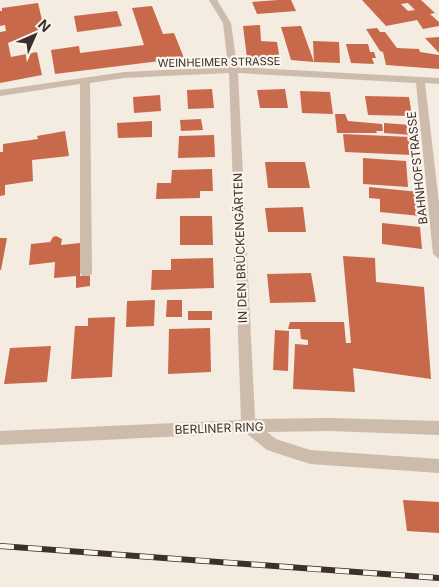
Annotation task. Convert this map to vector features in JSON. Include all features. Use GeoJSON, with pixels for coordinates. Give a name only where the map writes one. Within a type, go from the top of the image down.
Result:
{"type":"FeatureCollection","features":[{"type":"Feature","properties":{"kind":"street","name":"IN DEN BRÜCKENGÄRTEN"},"geometry":{"type":"LineString","coordinates":[[213,0],[226,23],[233,70],[248,426]]}},
{"type":"Feature","properties":{"kind":"street","name":"WEINHEIMER STRASSE"},"geometry":{"type":"LineString","coordinates":[[0,93],[124,75],[233,70],[439,81]]}},
{"type":"Feature","properties":{"kind":"street"},"geometry":{"type":"LineString","coordinates":[[85,80],[86,273]]}},
{"type":"Feature","properties":{"kind":"street","name":"BAHNHOFSTRASSE"},"geometry":{"type":"LineString","coordinates":[[420,80],[439,254]]}},
{"type":"Feature","properties":{"kind":"street"},"geometry":{"type":"LineString","coordinates":[[248,426],[272,445],[310,457],[439,466]]}},
{"type":"Feature","properties":{"kind":"street","name":"BERLINER RING"},"geometry":{"type":"LineString","coordinates":[[0,438],[248,426],[406,426],[439,428]]}},
{"type":"Feature","properties":{"kind":"building"},"geometry":{"type":"Polygon","coordinates":[[[291,0],[296,11],[257,14],[252,2],[291,0]]]}},
{"type":"Feature","properties":{"kind":"building"},"geometry":{"type":"Polygon","coordinates":[[[362,0],[421,0],[435,13],[430,14],[439,22],[439,26],[423,29],[417,20],[386,26],[362,0]],[[408,3],[401,4],[408,11],[415,10],[408,3]]]}},
{"type":"Feature","properties":{"kind":"building"},"geometry":{"type":"Polygon","coordinates":[[[38,3],[42,20],[35,39],[8,43],[11,57],[37,52],[42,75],[0,83],[0,32],[6,31],[5,25],[0,26],[0,11],[2,11],[2,8],[38,3]]]}},
{"type":"Feature","properties":{"kind":"building"},"geometry":{"type":"Polygon","coordinates":[[[152,6],[163,34],[174,33],[184,58],[55,74],[51,50],[79,46],[80,53],[144,45],[132,8],[152,6]]]}},
{"type":"Feature","properties":{"kind":"building"},"geometry":{"type":"Polygon","coordinates":[[[117,11],[122,26],[77,32],[74,16],[117,11]]]}},
{"type":"Feature","properties":{"kind":"building"},"geometry":{"type":"Polygon","coordinates":[[[260,25],[261,41],[277,42],[280,60],[247,58],[243,26],[260,25]]]}},
{"type":"Feature","properties":{"kind":"building"},"geometry":{"type":"Polygon","coordinates":[[[301,26],[314,62],[291,60],[281,27],[301,26]]]}},
{"type":"Feature","properties":{"kind":"building"},"geometry":{"type":"Polygon","coordinates":[[[377,28],[380,32],[385,32],[397,48],[419,49],[420,52],[439,55],[439,69],[386,65],[383,52],[380,51],[366,29],[377,28]]]}},
{"type":"Feature","properties":{"kind":"building"},"geometry":{"type":"Polygon","coordinates":[[[439,37],[439,53],[425,38],[439,37]]]}},
{"type":"Feature","properties":{"kind":"building"},"geometry":{"type":"Polygon","coordinates":[[[313,41],[339,42],[340,63],[314,62],[313,41]]]}},
{"type":"Feature","properties":{"kind":"building"},"geometry":{"type":"Polygon","coordinates":[[[346,44],[368,44],[370,52],[374,52],[376,58],[372,58],[374,64],[351,63],[346,44]]]}},
{"type":"Feature","properties":{"kind":"building"},"geometry":{"type":"Polygon","coordinates":[[[212,89],[214,108],[188,109],[187,90],[212,89]]]}},
{"type":"Feature","properties":{"kind":"building"},"geometry":{"type":"Polygon","coordinates":[[[285,89],[288,108],[260,108],[257,90],[285,89]]]}},
{"type":"Feature","properties":{"kind":"building"},"geometry":{"type":"Polygon","coordinates":[[[300,91],[330,92],[333,114],[302,113],[300,91]]]}},
{"type":"Feature","properties":{"kind":"building"},"geometry":{"type":"Polygon","coordinates":[[[160,95],[161,111],[134,113],[133,97],[160,95]]]}},
{"type":"Feature","properties":{"kind":"building"},"geometry":{"type":"Polygon","coordinates":[[[365,96],[409,97],[412,116],[368,115],[365,96]]]}},
{"type":"Feature","properties":{"kind":"building"},"geometry":{"type":"Polygon","coordinates":[[[335,114],[345,114],[348,121],[382,124],[383,131],[376,131],[377,133],[337,133],[335,114]]]}},
{"type":"Feature","properties":{"kind":"building"},"geometry":{"type":"Polygon","coordinates":[[[201,119],[203,130],[181,131],[180,120],[201,119]]]}},
{"type":"Feature","properties":{"kind":"building"},"geometry":{"type":"Polygon","coordinates":[[[152,121],[152,137],[118,138],[117,123],[152,121]]]}},
{"type":"Feature","properties":{"kind":"building"},"geometry":{"type":"Polygon","coordinates":[[[384,123],[411,125],[412,135],[384,133],[384,123]]]}},
{"type":"Feature","properties":{"kind":"building"},"geometry":{"type":"Polygon","coordinates":[[[65,131],[69,156],[32,160],[33,181],[5,185],[5,195],[0,196],[0,152],[3,152],[3,144],[38,139],[37,136],[65,131]]]}},
{"type":"Feature","properties":{"kind":"building"},"geometry":{"type":"Polygon","coordinates":[[[343,134],[410,137],[413,155],[345,152],[343,134]]]}},
{"type":"Feature","properties":{"kind":"building"},"geometry":{"type":"Polygon","coordinates":[[[214,135],[215,157],[178,158],[179,136],[214,135]]]}},
{"type":"Feature","properties":{"kind":"building"},"geometry":{"type":"Polygon","coordinates":[[[363,158],[406,161],[408,187],[363,184],[363,158]]]}},
{"type":"Feature","properties":{"kind":"building"},"geometry":{"type":"Polygon","coordinates":[[[265,162],[305,162],[310,188],[268,188],[265,162]]]}},
{"type":"Feature","properties":{"kind":"building"},"geometry":{"type":"Polygon","coordinates":[[[212,169],[213,191],[200,191],[200,198],[156,199],[157,183],[171,183],[172,170],[212,169]]]}},
{"type":"Feature","properties":{"kind":"building"},"geometry":{"type":"Polygon","coordinates":[[[369,187],[419,192],[420,216],[380,212],[380,199],[369,198],[369,187]]]}},
{"type":"Feature","properties":{"kind":"building"},"geometry":{"type":"Polygon","coordinates":[[[303,207],[306,232],[268,232],[265,208],[303,207]]]}},
{"type":"Feature","properties":{"kind":"building"},"geometry":{"type":"Polygon","coordinates":[[[180,216],[212,216],[213,245],[180,245],[180,216]]]}},
{"type":"Feature","properties":{"kind":"building"},"geometry":{"type":"Polygon","coordinates":[[[382,223],[420,227],[422,249],[382,244],[382,223]]]}},
{"type":"Feature","properties":{"kind":"building"},"geometry":{"type":"Polygon","coordinates":[[[56,236],[62,239],[61,245],[80,243],[80,276],[90,275],[90,286],[76,288],[76,276],[54,278],[55,262],[29,265],[31,244],[50,242],[56,236]]]}},
{"type":"Feature","properties":{"kind":"building"},"geometry":{"type":"Polygon","coordinates":[[[0,238],[7,238],[1,270],[0,270],[0,238]]]}},
{"type":"Feature","properties":{"kind":"building"},"geometry":{"type":"Polygon","coordinates":[[[343,256],[375,258],[376,282],[424,287],[431,379],[353,368],[355,392],[293,389],[295,344],[308,345],[308,340],[301,339],[300,329],[288,329],[290,322],[344,322],[346,343],[351,343],[343,256]]]}},
{"type":"Feature","properties":{"kind":"building"},"geometry":{"type":"Polygon","coordinates":[[[213,258],[214,288],[151,290],[152,270],[171,270],[171,259],[213,258]]]}},
{"type":"Feature","properties":{"kind":"building"},"geometry":{"type":"Polygon","coordinates":[[[311,273],[316,302],[270,303],[267,274],[311,273]]]}},
{"type":"Feature","properties":{"kind":"building"},"geometry":{"type":"Polygon","coordinates":[[[155,300],[154,326],[126,327],[127,301],[155,300]]]}},
{"type":"Feature","properties":{"kind":"building"},"geometry":{"type":"Polygon","coordinates":[[[167,300],[182,300],[182,317],[166,317],[167,300]]]}},
{"type":"Feature","properties":{"kind":"building"},"geometry":{"type":"Polygon","coordinates":[[[188,311],[212,311],[212,320],[188,320],[188,311]]]}},
{"type":"Feature","properties":{"kind":"building"},"geometry":{"type":"Polygon","coordinates":[[[115,317],[112,377],[71,379],[75,326],[88,326],[88,318],[115,317]]]}},
{"type":"Feature","properties":{"kind":"building"},"geometry":{"type":"Polygon","coordinates":[[[210,328],[211,372],[168,374],[169,329],[210,328]]]}},
{"type":"Feature","properties":{"kind":"building"},"geometry":{"type":"Polygon","coordinates":[[[275,330],[289,331],[288,371],[273,370],[275,330]]]}},
{"type":"Feature","properties":{"kind":"building"},"geometry":{"type":"Polygon","coordinates":[[[51,346],[47,382],[4,384],[10,348],[51,346]]]}},
{"type":"Feature","properties":{"kind":"building"},"geometry":{"type":"Polygon","coordinates":[[[403,500],[439,502],[439,533],[407,531],[403,500]]]}},
{"type":"Feature","properties":{"kind":"railway"},"geometry":{"type":"LineString","coordinates":[[0,546],[439,578]]}}]}
